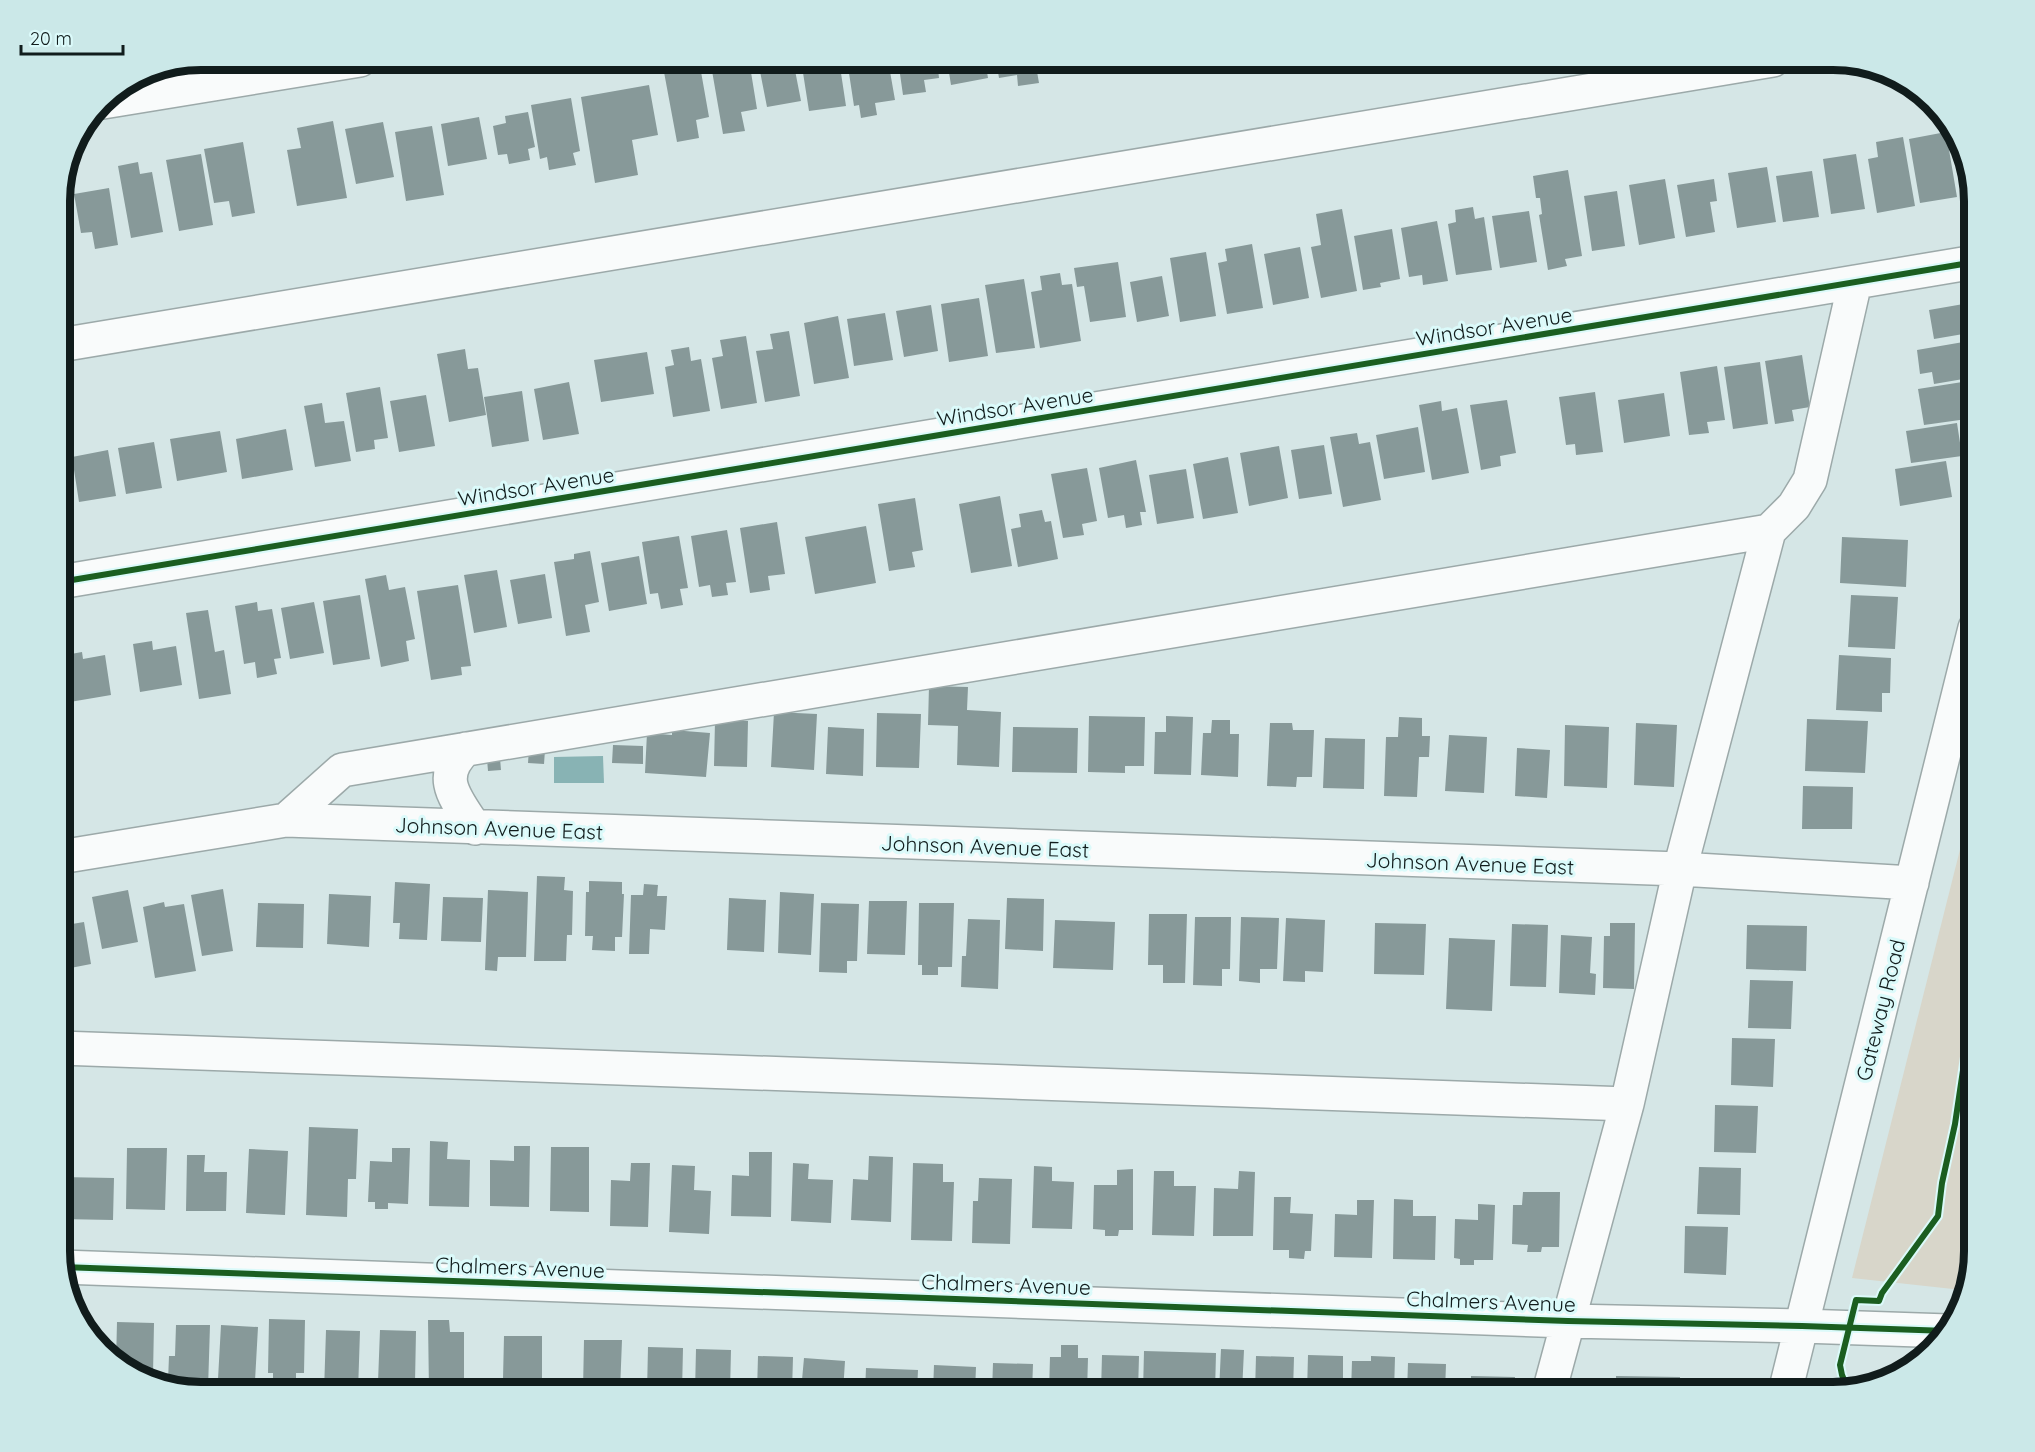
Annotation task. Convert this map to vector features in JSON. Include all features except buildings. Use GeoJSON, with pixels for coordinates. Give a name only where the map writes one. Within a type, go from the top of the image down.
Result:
{"type":"FeatureCollection","features":[{"type":"Feature","properties":{"kind":"street"},"geometry":{"type":"LineString","coordinates":[[71,343],[1712,70]]}},
{"type":"Feature","properties":{"kind":"street"},"geometry":{"type":"LineString","coordinates":[[120,99],[293,71]]}},
{"type":"Feature","properties":{"kind":"street","name":"Windsor Avenue"},"geometry":{"type":"LineString","coordinates":[[71,580],[1964,264]]}},
{"type":"Feature","properties":{"kind":"street"},"geometry":{"type":"LineString","coordinates":[[1552,1382],[1628,1104],[1680,869],[1769,531],[1794,506],[1810,480],[1855,282]]}},
{"type":"Feature","properties":{"kind":"street"},"geometry":{"type":"LineString","coordinates":[[286,820],[342,770],[1769,531]]}},
{"type":"Feature","properties":{"kind":"street","name":"Gateway Road"},"geometry":{"type":"LineString","coordinates":[[1788,1382],[1964,673]]}},
{"type":"Feature","properties":{"kind":"street"},"geometry":{"type":"LineString","coordinates":[[466,749],[456,758],[450,768],[450,785],[475,828]]}},
{"type":"Feature","properties":{"kind":"street","name":"Johnson Avenue East"},"geometry":{"type":"LineString","coordinates":[[71,855],[286,820],[1680,869],[1912,883]]}},
{"type":"Feature","properties":{"kind":"street"},"geometry":{"type":"LineString","coordinates":[[71,1048],[1628,1104]]}},
{"type":"Feature","properties":{"kind":"street","name":"Chalmers Avenue"},"geometry":{"type":"LineString","coordinates":[[72,1267],[1568,1321],[1936,1331]]}},
{"type":"Feature","properties":{"kind":"shaded area"},"geometry":{"type":"Polygon","coordinates":[[[1964,834],[1964,1259],[1959,1290],[1852,1278],[1964,834]]]}},
{"type":"Feature","properties":{"kind":"water"},"geometry":{"type":"Polygon","coordinates":[[[603,756],[604,783],[554,783],[554,757],[603,756]]]}},
{"type":"Feature","properties":{"kind":"cycle path"},"geometry":{"type":"LineString","coordinates":[[71,580],[1964,264]]}},
{"type":"Feature","properties":{"kind":"cycle path"},"geometry":{"type":"LineString","coordinates":[[1844,1381],[1840,1365],[1856,1300],[1879,1301],[1882,1293],[1938,1216],[1964,1064]]}},
{"type":"Feature","properties":{"kind":"cycle path"},"geometry":{"type":"LineString","coordinates":[[72,1267],[1568,1321],[1936,1331]]}}]}
